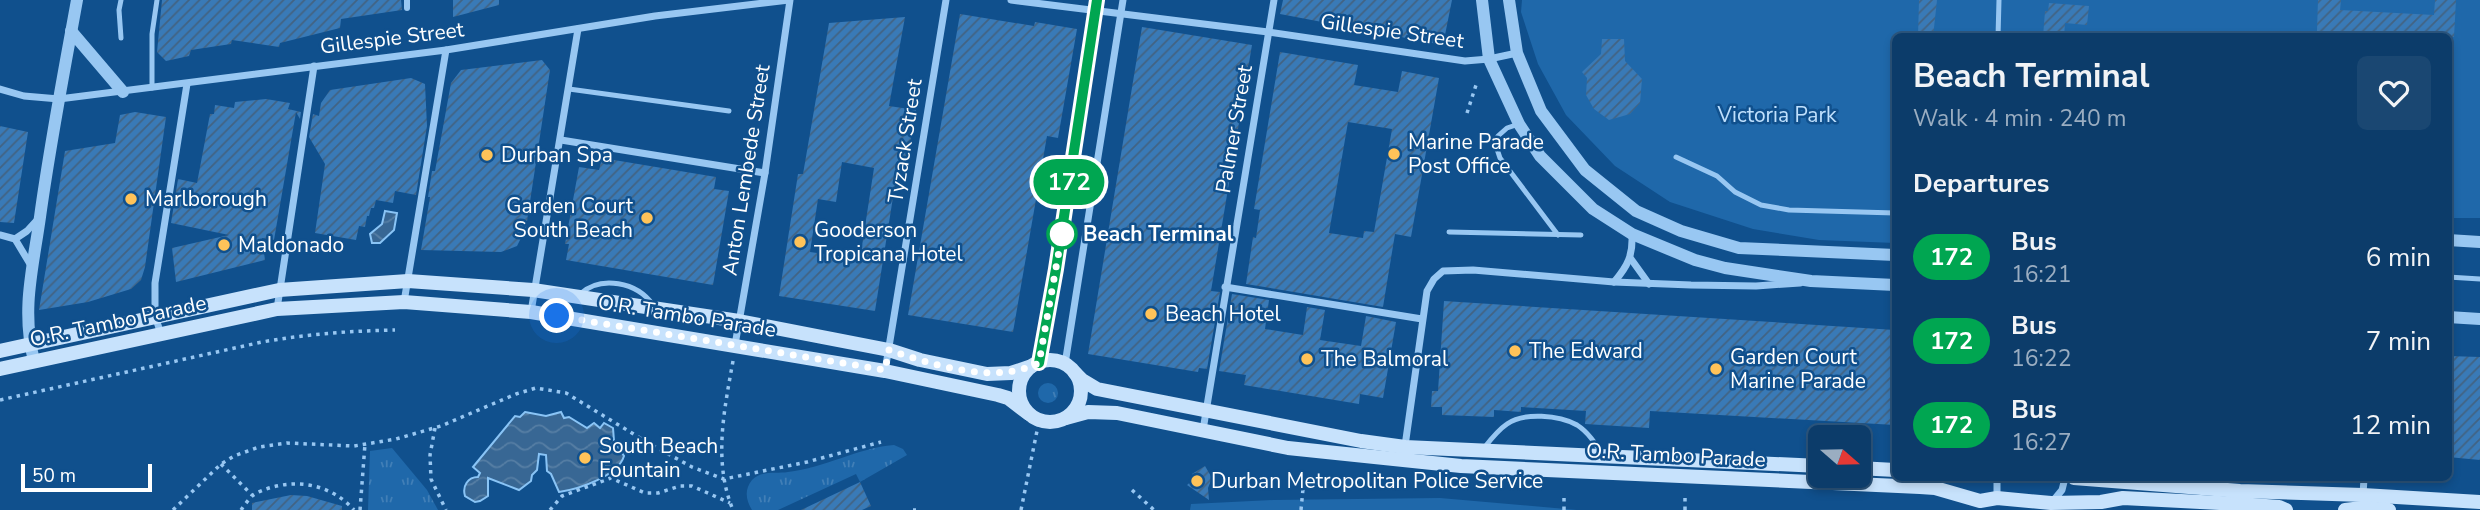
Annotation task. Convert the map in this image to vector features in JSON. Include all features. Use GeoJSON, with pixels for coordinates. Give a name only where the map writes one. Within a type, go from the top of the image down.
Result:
{"type":"FeatureCollection","features":[{"type":"Feature","properties":{"kind":"main road","name":"O.R. Tambo Parade"},"geometry":{"type":"LineString","coordinates":[[0,351],[279,290],[408,281],[533,290],[739,321],[889,350],[920,360],[987,374],[1011,373],[1035,364],[1055,361],[1097,388],[1361,441],[1404,454],[1482,450],[1808,466]]}},
{"type":"Feature","properties":{"kind":"main road","name":"O.R. Tambo Parade"},"geometry":{"type":"LineString","coordinates":[[0,369],[277,309],[404,302],[531,312],[885,370],[1008,398],[1034,417],[1051,422],[1088,412],[1117,413],[1289,448],[1404,454],[1503,468],[1935,488],[1980,501],[1997,498],[2051,503],[2123,498],[2252,505],[2286,510]]}},
{"type":"Feature","properties":{"kind":"main road"},"geometry":{"type":"LineString","coordinates":[[1034,417],[1020,399],[1019,387],[1023,376],[1035,364]]}},
{"type":"Feature","properties":{"kind":"main road"},"geometry":{"type":"LineString","coordinates":[[1066,418],[1076,408],[1080,396],[1080,383],[1070,369]]}},
{"type":"Feature","properties":{"kind":"main road"},"geometry":{"type":"LineString","coordinates":[[1871,469],[1892,470]]}},
{"type":"Feature","properties":{"kind":"main road"},"geometry":{"type":"LineString","coordinates":[[2112,481],[2363,501],[2480,502]]}},
{"type":"Feature","properties":{"kind":"main road"},"geometry":{"type":"LineString","coordinates":[[2345,510],[2363,501],[2389,510]]}},
{"type":"Feature","properties":{"kind":"street"},"geometry":{"type":"LineString","coordinates":[[34,361],[26,305],[45,172],[77,0]]}},
{"type":"Feature","properties":{"kind":"street"},"geometry":{"type":"LineString","coordinates":[[407,0],[407,9]]}},
{"type":"Feature","properties":{"kind":"street","name":"Gillespie Street"},"geometry":{"type":"LineString","coordinates":[[0,89],[24,96],[59,99],[123,92],[446,50],[655,16],[789,0]]}},
{"type":"Feature","properties":{"kind":"street","name":"Anton Lembede Street"},"geometry":{"type":"LineString","coordinates":[[735,345],[765,173],[789,0]]}},
{"type":"Feature","properties":{"kind":"street","name":"Tyzack Street"},"geometry":{"type":"LineString","coordinates":[[885,370],[946,0]]}},
{"type":"Feature","properties":{"kind":"street","name":"Gillespie Street"},"geometry":{"type":"LineString","coordinates":[[1012,0],[1268,32],[1465,61],[1517,53]]}},
{"type":"Feature","properties":{"kind":"street"},"geometry":{"type":"LineString","coordinates":[[1035,364],[1056,269],[1097,0]]}},
{"type":"Feature","properties":{"kind":"street"},"geometry":{"type":"LineString","coordinates":[[1070,369],[1123,0]]}},
{"type":"Feature","properties":{"kind":"street","name":"Palmer Street"},"geometry":{"type":"LineString","coordinates":[[1203,430],[1273,0]]}},
{"type":"Feature","properties":{"kind":"street"},"geometry":{"type":"LineString","coordinates":[[1482,0],[1489,59],[1519,124],[1541,156],[1593,209],[1632,234],[1695,260],[1725,268],[1811,281],[1892,285]]}},
{"type":"Feature","properties":{"kind":"street"},"geometry":{"type":"LineString","coordinates":[[1509,0],[1517,53],[1541,111],[1585,170],[1636,211],[1681,231],[1739,248],[1892,255]]}},
{"type":"Feature","properties":{"kind":"street"},"geometry":{"type":"LineString","coordinates":[[531,312],[579,29]]}},
{"type":"Feature","properties":{"kind":"street"},"geometry":{"type":"LineString","coordinates":[[71,31],[123,92]]}},
{"type":"Feature","properties":{"kind":"street"},"geometry":{"type":"LineString","coordinates":[[404,302],[446,50]]}},
{"type":"Feature","properties":{"kind":"street"},"geometry":{"type":"LineString","coordinates":[[277,309],[314,66]]}},
{"type":"Feature","properties":{"kind":"street"},"geometry":{"type":"LineString","coordinates":[[161,334],[155,316],[155,284],[187,84]]}},
{"type":"Feature","properties":{"kind":"street"},"geometry":{"type":"LineString","coordinates":[[561,140],[765,173]]}},
{"type":"Feature","properties":{"kind":"street"},"geometry":{"type":"LineString","coordinates":[[0,235],[15,239],[27,232],[40,218]]}},
{"type":"Feature","properties":{"kind":"street"},"geometry":{"type":"LineString","coordinates":[[1614,282],[1627,268],[1631,259],[1632,234]]}},
{"type":"Feature","properties":{"kind":"street"},"geometry":{"type":"LineString","coordinates":[[15,239],[31,268]]}},
{"type":"Feature","properties":{"kind":"street"},"geometry":{"type":"LineString","coordinates":[[2452,240],[2480,242]]}},
{"type":"Feature","properties":{"kind":"street"},"geometry":{"type":"LineString","coordinates":[[1631,259],[1649,284]]}},
{"type":"Feature","properties":{"kind":"street"},"geometry":{"type":"LineString","coordinates":[[1404,454],[1427,291],[1443,271],[1473,270],[1649,284],[1756,286],[1811,281]]}},
{"type":"Feature","properties":{"kind":"street"},"geometry":{"type":"LineString","coordinates":[[1225,287],[1422,319]]}},
{"type":"Feature","properties":{"kind":"street"},"geometry":{"type":"LineString","coordinates":[[2452,317],[2480,319]]}},
{"type":"Feature","properties":{"kind":"street"},"geometry":{"type":"LineString","coordinates":[[1997,481],[1997,498]]}},
{"type":"Feature","properties":{"kind":"street"},"geometry":{"type":"LineString","coordinates":[[2051,503],[2062,490],[2064,481]]}},
{"type":"Feature","properties":{"kind":"street"},"geometry":{"type":"LineString","coordinates":[[2363,501],[2364,481]]}},
{"type":"Feature","properties":{"kind":"lane"},"geometry":{"type":"LineString","coordinates":[[121,0],[121,38]]}},
{"type":"Feature","properties":{"kind":"lane"},"geometry":{"type":"LineString","coordinates":[[152,88],[152,34],[157,0]]}},
{"type":"Feature","properties":{"kind":"lane"},"geometry":{"type":"LineString","coordinates":[[1998,0],[1998,33]]}},
{"type":"Feature","properties":{"kind":"lane"},"geometry":{"type":"LineString","coordinates":[[569,89],[729,111]]}},
{"type":"Feature","properties":{"kind":"lane"},"geometry":{"type":"LineString","coordinates":[[1519,124],[1507,128],[1497,136],[1496,149],[1558,235]]}},
{"type":"Feature","properties":{"kind":"lane"},"geometry":{"type":"LineString","coordinates":[[1675,157],[1717,176],[1735,192],[1761,205],[1789,210],[1892,214]]}},
{"type":"Feature","properties":{"kind":"lane"},"geometry":{"type":"LineString","coordinates":[[1449,232],[1581,235]]}},
{"type":"Feature","properties":{"kind":"lane"},"geometry":{"type":"LineString","coordinates":[[2452,277],[2480,279]]}},
{"type":"Feature","properties":{"kind":"lane"},"geometry":{"type":"LineString","coordinates":[[1482,450],[1506,425],[1525,416],[1576,424],[1592,438],[1603,456]]}},
{"type":"Feature","properties":{"kind":"path"},"geometry":{"type":"LineString","coordinates":[[1467,113],[1477,82]]}},
{"type":"Feature","properties":{"kind":"path"},"geometry":{"type":"LineString","coordinates":[[0,400],[303,335],[395,330]]}},
{"type":"Feature","properties":{"kind":"path"},"geometry":{"type":"LineString","coordinates":[[733,510],[725,489],[721,440],[735,345]]}},
{"type":"Feature","properties":{"kind":"path"},"geometry":{"type":"LineString","coordinates":[[173,510],[221,464],[234,456],[268,445],[287,443],[336,446],[396,439],[435,428],[536,388],[566,393],[692,467],[724,479],[807,462],[881,442]]}},
{"type":"Feature","properties":{"kind":"path"},"geometry":{"type":"LineString","coordinates":[[1021,510],[1034,417]]}},
{"type":"Feature","properties":{"kind":"path"},"geometry":{"type":"LineString","coordinates":[[435,428],[430,455],[431,478],[446,510]]}},
{"type":"Feature","properties":{"kind":"path"},"geometry":{"type":"LineString","coordinates":[[360,510],[365,444]]}},
{"type":"Feature","properties":{"kind":"path"},"geometry":{"type":"LineString","coordinates":[[221,464],[252,495]]}},
{"type":"Feature","properties":{"kind":"path"},"geometry":{"type":"LineString","coordinates":[[550,510],[562,496],[611,478],[645,493],[692,486],[730,503]]}},
{"type":"Feature","properties":{"kind":"path"},"geometry":{"type":"LineString","coordinates":[[1301,510],[1304,478]]}},
{"type":"Feature","properties":{"kind":"path"},"geometry":{"type":"LineString","coordinates":[[241,510],[252,495],[275,486],[297,483],[332,492],[354,510]]}},
{"type":"Feature","properties":{"kind":"path"},"geometry":{"type":"LineString","coordinates":[[1132,490],[1154,510]]}},
{"type":"Feature","properties":{"kind":"path"},"geometry":{"type":"LineString","coordinates":[[1564,492],[1564,510]]}},
{"type":"Feature","properties":{"kind":"path"},"geometry":{"type":"LineString","coordinates":[[1685,498],[1685,510]]}},
{"type":"Feature","properties":{"kind":"green space","name":"Victoria Park"},"geometry":{"type":"Polygon","coordinates":[[[1522,0],[2480,0],[2480,218],[2452,218],[2452,33],[1892,33],[1892,243],[1819,240],[1753,229],[1670,202],[1615,166],[1566,115],[1538,64],[1521,12],[1522,0]]]}},
{"type":"Feature","properties":{"kind":"green space"},"geometry":{"type":"Polygon","coordinates":[[[1048,383],[1055,386],[1058,393],[1055,400],[1048,403],[1041,400],[1038,393],[1041,386],[1048,383]]]}},
{"type":"Feature","properties":{"kind":"green space"},"geometry":{"type":"Polygon","coordinates":[[[894,445],[903,449],[907,455],[860,482],[856,474],[778,510],[752,510],[748,503],[748,488],[752,480],[760,475],[802,470],[867,450],[894,445]]]}},
{"type":"Feature","properties":{"kind":"green space"},"geometry":{"type":"Polygon","coordinates":[[[392,448],[427,490],[438,510],[368,510],[370,451],[392,448]]]}},
{"type":"Feature","properties":{"kind":"green space"},"geometry":{"type":"Polygon","coordinates":[[[1440,498],[1577,510],[1190,510],[1191,504],[1273,500],[1440,498]]]}},
{"type":"Feature","properties":{"kind":"water"},"geometry":{"type":"Polygon","coordinates":[[[385,211],[397,213],[394,230],[380,243],[372,243],[370,234],[382,224],[385,211]]]}},
{"type":"Feature","properties":{"kind":"water","name":"South Beach Fountain"},"geometry":{"type":"Polygon","coordinates":[[[525,412],[546,416],[561,412],[564,418],[569,417],[587,428],[594,423],[600,428],[604,423],[613,428],[614,441],[624,456],[614,470],[606,475],[587,485],[559,492],[547,471],[546,455],[539,454],[537,470],[531,481],[519,490],[488,478],[488,496],[475,502],[465,496],[467,483],[480,473],[473,467],[515,416],[520,417],[525,412]]]}},
{"type":"Feature","properties":{"kind":"building"},"geometry":{"type":"Polygon","coordinates":[[[162,0],[401,0],[402,10],[341,19],[340,28],[280,43],[279,47],[232,40],[231,44],[191,50],[189,56],[166,61],[157,52],[162,0]]]}},
{"type":"Feature","properties":{"kind":"building"},"geometry":{"type":"Polygon","coordinates":[[[453,0],[499,0],[499,5],[453,17],[453,0]]]}},
{"type":"Feature","properties":{"kind":"building"},"geometry":{"type":"Polygon","coordinates":[[[1283,0],[1452,0],[1443,45],[1280,14],[1283,0]]]}},
{"type":"Feature","properties":{"kind":"building"},"geometry":{"type":"Polygon","coordinates":[[[1919,0],[1937,0],[1933,33],[1918,33],[1919,0]]]}},
{"type":"Feature","properties":{"kind":"building"},"geometry":{"type":"Polygon","coordinates":[[[2318,0],[2341,0],[2340,10],[2434,15],[2435,0],[2456,0],[2454,37],[2452,33],[2317,31],[2318,0]]]}},
{"type":"Feature","properties":{"kind":"building"},"geometry":{"type":"Polygon","coordinates":[[[2049,3],[2089,6],[2087,25],[2065,23],[2064,33],[2043,33],[2045,11],[2048,11],[2049,3]]]}},
{"type":"Feature","properties":{"kind":"building"},"geometry":{"type":"Polygon","coordinates":[[[960,14],[1034,26],[1035,22],[1077,29],[1058,138],[1047,136],[1013,332],[908,315],[960,14]]]}},
{"type":"Feature","properties":{"kind":"building"},"geometry":{"type":"Polygon","coordinates":[[[905,17],[889,106],[916,110],[905,173],[897,172],[875,311],[779,296],[798,174],[803,174],[829,23],[905,17]],[[842,162],[836,202],[818,199],[810,252],[860,259],[874,168],[842,162]]]}},
{"type":"Feature","properties":{"kind":"building"},"geometry":{"type":"Polygon","coordinates":[[[1142,27],[1252,45],[1211,291],[1220,292],[1207,369],[1199,368],[1198,372],[1088,354],[1142,27]]]}},
{"type":"Feature","properties":{"kind":"building"},"geometry":{"type":"Polygon","coordinates":[[[1602,39],[1624,39],[1625,61],[1642,79],[1640,103],[1630,114],[1609,120],[1594,109],[1586,95],[1587,78],[1582,72],[1601,54],[1602,39]]]}},
{"type":"Feature","properties":{"kind":"building"},"geometry":{"type":"Polygon","coordinates":[[[1280,52],[1358,65],[1354,85],[1398,92],[1402,71],[1439,78],[1411,237],[1395,234],[1383,307],[1246,284],[1260,210],[1254,209],[1280,52]],[[1348,122],[1329,233],[1363,238],[1364,231],[1374,232],[1392,129],[1348,122]]]}},
{"type":"Feature","properties":{"kind":"building","name":"Durban Spa"},"geometry":{"type":"Polygon","coordinates":[[[542,60],[550,70],[526,228],[517,246],[501,252],[421,250],[432,171],[435,171],[451,83],[461,70],[542,60]]]}},
{"type":"Feature","properties":{"kind":"building"},"geometry":{"type":"Polygon","coordinates":[[[411,78],[425,84],[427,126],[416,195],[395,191],[393,203],[376,200],[374,208],[371,208],[367,216],[365,227],[359,226],[356,240],[315,233],[325,164],[309,137],[313,114],[319,116],[321,103],[330,90],[411,78]]]}},
{"type":"Feature","properties":{"kind":"building"},"geometry":{"type":"Polygon","coordinates":[[[266,99],[290,103],[288,109],[301,112],[300,119],[296,112],[274,240],[262,238],[265,260],[176,282],[172,248],[229,235],[171,223],[178,179],[197,183],[210,114],[214,114],[215,105],[234,108],[235,102],[266,99]]]}},
{"type":"Feature","properties":{"kind":"building"},"geometry":{"type":"Polygon","coordinates":[[[135,112],[166,117],[141,280],[131,289],[88,302],[39,310],[65,151],[115,143],[120,115],[135,112]]]}},
{"type":"Feature","properties":{"kind":"building"},"geometry":{"type":"Polygon","coordinates":[[[0,126],[28,132],[14,223],[0,222],[0,126]]]}},
{"type":"Feature","properties":{"kind":"building","name":"Garden Court South Beach"},"geometry":{"type":"Polygon","coordinates":[[[602,158],[716,177],[714,189],[729,191],[713,285],[566,260],[569,244],[565,244],[579,167],[599,170],[602,158]]]}},
{"type":"Feature","properties":{"kind":"building","name":"The Balmoral"},"geometry":{"type":"Polygon","coordinates":[[[1232,294],[1269,300],[1265,329],[1303,335],[1307,307],[1325,310],[1320,340],[1361,346],[1366,316],[1396,322],[1383,398],[1360,394],[1359,404],[1244,385],[1246,375],[1219,371],[1232,294]]]}},
{"type":"Feature","properties":{"kind":"building"},"geometry":{"type":"Polygon","coordinates":[[[1444,301],[1892,330],[1892,425],[1650,411],[1649,428],[1585,424],[1586,411],[1521,407],[1521,412],[1494,410],[1494,417],[1442,415],[1442,407],[1431,407],[1432,391],[1438,391],[1444,301]]]}},
{"type":"Feature","properties":{"kind":"building"},"geometry":{"type":"Polygon","coordinates":[[[2452,356],[2480,357],[2480,460],[2452,457],[2452,356]]]}},
{"type":"Feature","properties":{"kind":"building"},"geometry":{"type":"Polygon","coordinates":[[[1205,466],[1212,478],[1208,488],[1209,500],[1187,485],[1194,479],[1192,474],[1205,466]]]}},
{"type":"Feature","properties":{"kind":"building"},"geometry":{"type":"Polygon","coordinates":[[[860,482],[871,506],[862,510],[801,510],[860,482]]]}},
{"type":"Feature","properties":{"kind":"building"},"geometry":{"type":"Polygon","coordinates":[[[291,495],[307,496],[342,506],[342,510],[252,510],[252,503],[291,495]]]}},
{"type":"Feature","properties":{"kind":"bus line","name":"172"},"geometry":{"type":"LineString","coordinates":[[1039,363],[1097,0]]}},
{"type":"Feature","properties":{"kind":"place","name":"Marine Parade Post Office"},"geometry":{"type":"Point","coordinates":[1394,154]}},
{"type":"Feature","properties":{"kind":"place","name":"Durban Spa"},"geometry":{"type":"Point","coordinates":[487,155]}},
{"type":"Feature","properties":{"kind":"place","name":"Marlborough"},"geometry":{"type":"Point","coordinates":[131,199]}},
{"type":"Feature","properties":{"kind":"place","name":"Garden Court South Beach"},"geometry":{"type":"Point","coordinates":[647,218]}},
{"type":"Feature","properties":{"kind":"place","name":"Beach Terminal"},"geometry":{"type":"Point","coordinates":[1062,234]}},
{"type":"Feature","properties":{"kind":"place","name":"Gooderson Tropicana Hotel"},"geometry":{"type":"Point","coordinates":[800,242]}},
{"type":"Feature","properties":{"kind":"place","name":"Maldonado"},"geometry":{"type":"Point","coordinates":[224,245]}},
{"type":"Feature","properties":{"kind":"place","name":"Beach Hotel"},"geometry":{"type":"Point","coordinates":[1151,314]}},
{"type":"Feature","properties":{"kind":"place","name":"The Edward"},"geometry":{"type":"Point","coordinates":[1515,351]}},
{"type":"Feature","properties":{"kind":"place","name":"The Balmoral"},"geometry":{"type":"Point","coordinates":[1307,359]}},
{"type":"Feature","properties":{"kind":"place","name":"Garden Court Marine Parade"},"geometry":{"type":"Point","coordinates":[1716,369]}},
{"type":"Feature","properties":{"kind":"place","name":"South Beach Fountain"},"geometry":{"type":"Point","coordinates":[585,458]}},
{"type":"Feature","properties":{"kind":"place","name":"Durban Metropolitan Police Service"},"geometry":{"type":"Point","coordinates":[1197,481]}},
{"type":"Feature","properties":{"kind":"route"},"geometry":{"type":"LineString","coordinates":[[557,316],[885,370],[889,350],[920,360],[987,374],[1011,373],[1039,363],[1062,234]]}}]}
